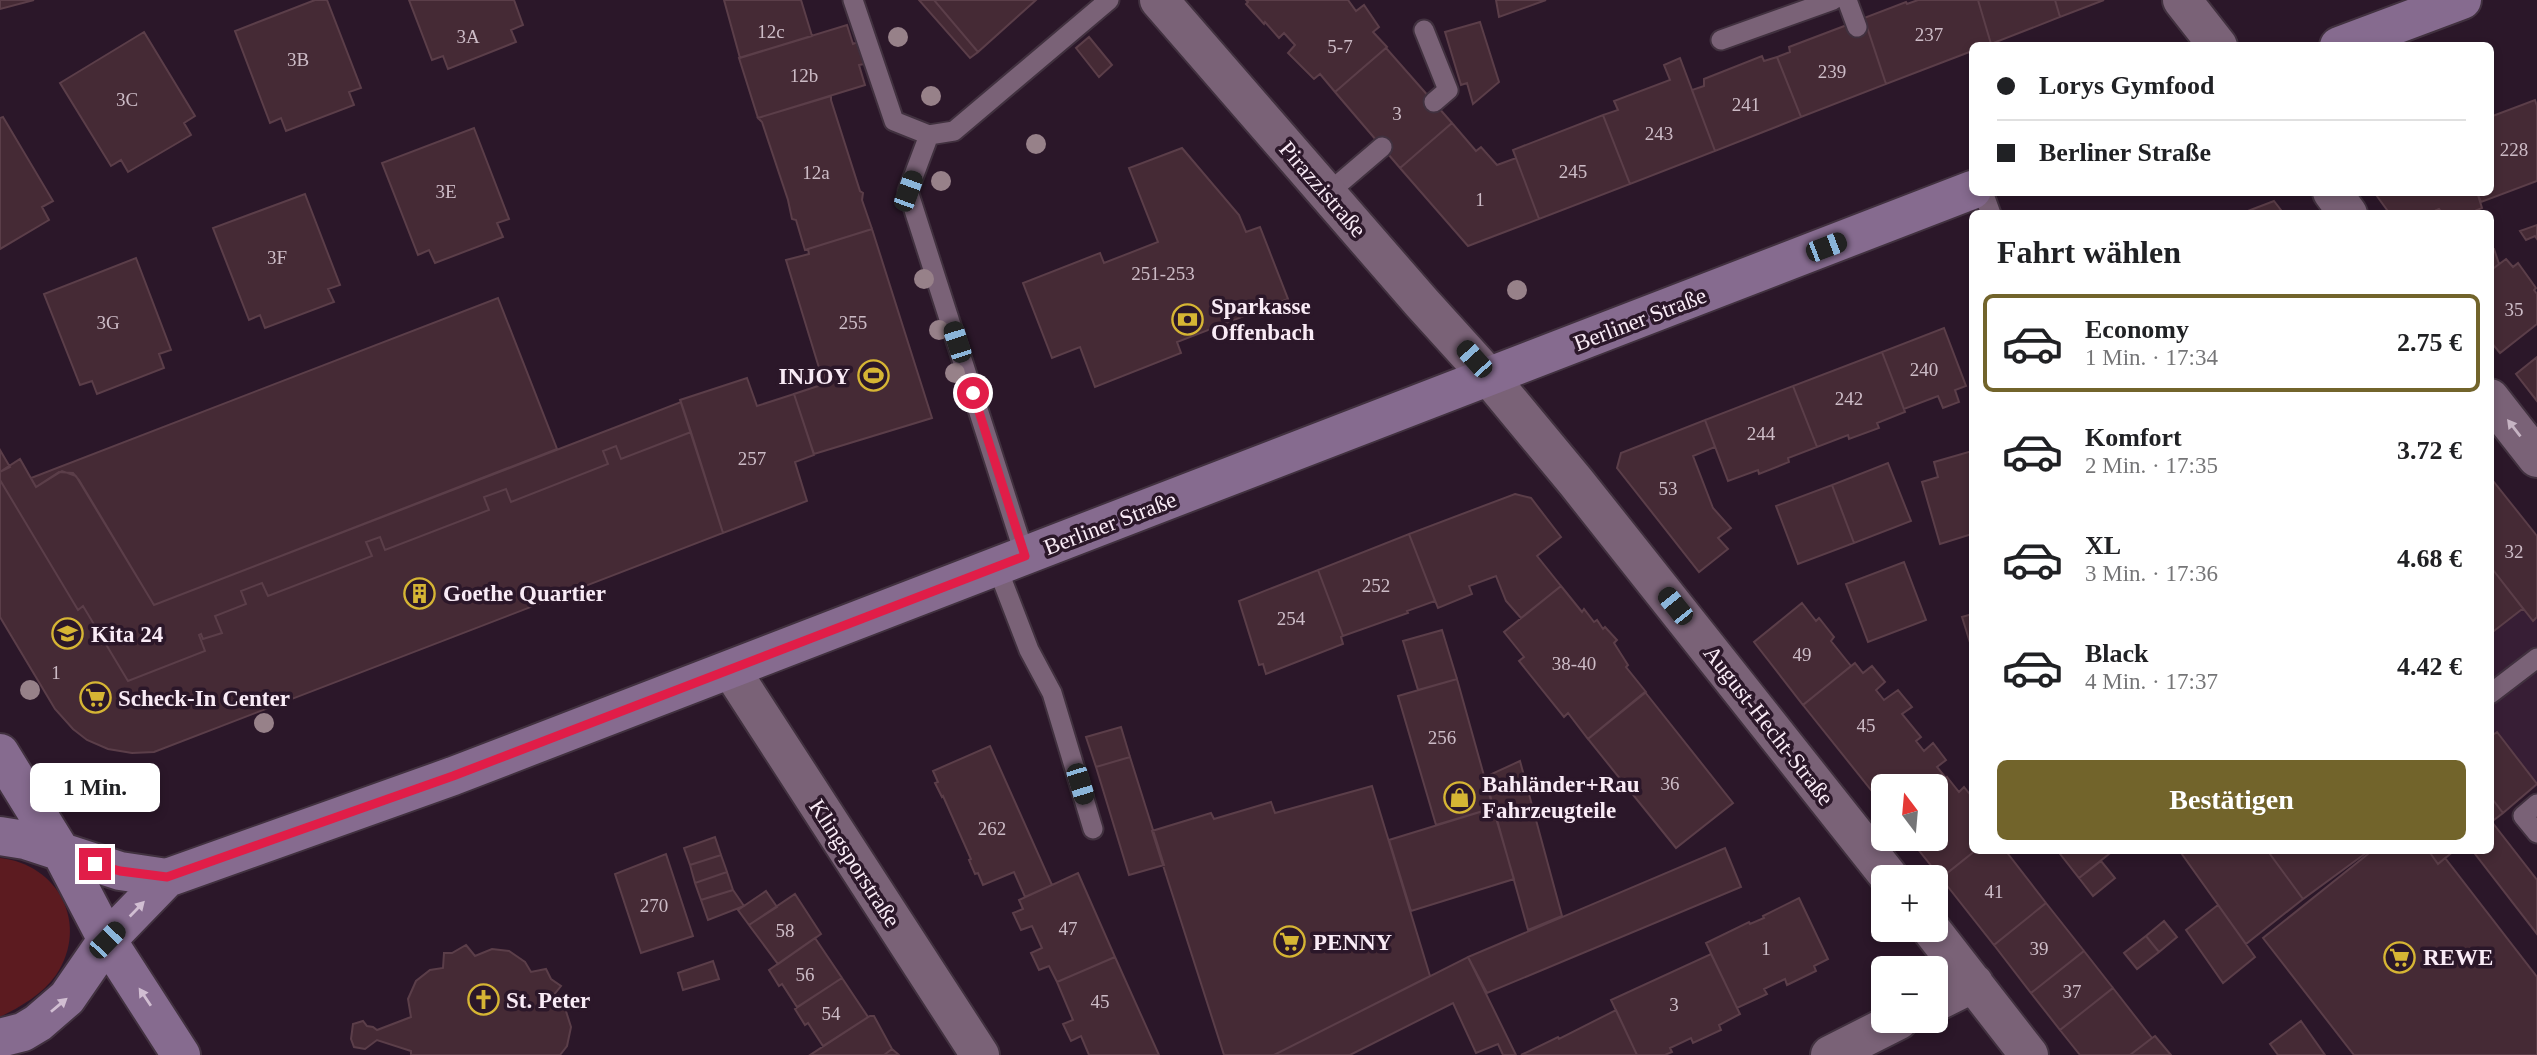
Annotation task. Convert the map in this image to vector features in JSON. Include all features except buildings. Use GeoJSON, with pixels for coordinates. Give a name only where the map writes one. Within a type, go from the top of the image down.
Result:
{"type":"FeatureCollection","features":[{"type":"Feature","properties":{"kind":"main road"},"geometry":{"type":"LineString","coordinates":[[2350,42],[2462,0]]}},
{"type":"Feature","properties":{"kind":"main road","name":"Berliner Straße"},"geometry":{"type":"LineString","coordinates":[[0,836],[25,840],[120,871],[167,877],[453,776],[1969,191]]}},
{"type":"Feature","properties":{"kind":"main road"},"geometry":{"type":"LineString","coordinates":[[0,754],[61,852],[107,940],[181,1055]]}},
{"type":"Feature","properties":{"kind":"main road","name":"Berliner Straße"},"geometry":{"type":"LineString","coordinates":[[0,1038],[23,1032],[67,998],[107,940],[167,877]]}},
{"type":"Feature","properties":{"kind":"street","name":"Pirazzistraße"},"geometry":{"type":"LineString","coordinates":[[1159,0],[1489,377]]}},
{"type":"Feature","properties":{"kind":"street"},"geometry":{"type":"LineString","coordinates":[[2182,0],[2215,42]]}},
{"type":"Feature","properties":{"kind":"street","name":"August-Hecht-Straße"},"geometry":{"type":"LineString","coordinates":[[1489,377],[1576,482],[1879,865]]}},
{"type":"Feature","properties":{"kind":"street"},"geometry":{"type":"LineString","coordinates":[[2494,403],[2537,458]]}},
{"type":"Feature","properties":{"kind":"street","name":"Klingsporstraße"},"geometry":{"type":"LineString","coordinates":[[731,670],[980,1055]]}},
{"type":"Feature","properties":{"kind":"street"},"geometry":{"type":"LineString","coordinates":[[1941,942],[2029,1055]]}},
{"type":"Feature","properties":{"kind":"street"},"geometry":{"type":"LineString","coordinates":[[1948,996],[1973,983]]}},
{"type":"Feature","properties":{"kind":"street"},"geometry":{"type":"LineString","coordinates":[[1829,1055],[1873,1033]]}},
{"type":"Feature","properties":{"kind":"lane"},"geometry":{"type":"LineString","coordinates":[[853,0],[894,121],[929,135],[954,131],[1109,0]]}},
{"type":"Feature","properties":{"kind":"lane"},"geometry":{"type":"LineString","coordinates":[[1721,40],[1833,0]]}},
{"type":"Feature","properties":{"kind":"lane"},"geometry":{"type":"LineString","coordinates":[[1847,0],[1857,27]]}},
{"type":"Feature","properties":{"kind":"lane"},"geometry":{"type":"LineString","coordinates":[[1424,30],[1448,90],[1434,102]]}},
{"type":"Feature","properties":{"kind":"lane"},"geometry":{"type":"LineString","coordinates":[[929,135],[908,191],[1011,561],[1029,650],[1052,693],[1093,829]]}},
{"type":"Feature","properties":{"kind":"lane"},"geometry":{"type":"LineString","coordinates":[[1327,194],[1382,148]]}},
{"type":"Feature","properties":{"kind":"lane"},"geometry":{"type":"LineString","coordinates":[[2494,688],[2537,658]]}},
{"type":"Feature","properties":{"kind":"lane"},"geometry":{"type":"LineString","coordinates":[[2537,804],[2523,816],[2537,833]]}},
{"type":"Feature","properties":{"kind":"shaded area"},"geometry":{"type":"Polygon","coordinates":[[[2521,610],[2533,620],[2537,617],[2537,786],[2494,820],[2494,631],[2521,610]]]}},
{"type":"Feature","properties":{"kind":"shaded area"},"geometry":{"type":"Polygon","coordinates":[[[0,858],[20,863],[38,872],[52,884],[69,917],[70,936],[66,956],[51,982],[31,999],[0,1017],[0,858]]]}},
{"type":"Feature","properties":{"kind":"place","name":"Sparkasse Offenbach"},"geometry":{"type":"Point","coordinates":[1188,319]}},
{"type":"Feature","properties":{"kind":"place","name":"INJOY"},"geometry":{"type":"Point","coordinates":[873,376]}},
{"type":"Feature","properties":{"kind":"place","name":"Goethe Quartier"},"geometry":{"type":"Point","coordinates":[420,593]}},
{"type":"Feature","properties":{"kind":"place","name":"Kita 24"},"geometry":{"type":"Point","coordinates":[68,634]}},
{"type":"Feature","properties":{"kind":"place","name":"Scheck-In Center"},"geometry":{"type":"Point","coordinates":[95,698]}},
{"type":"Feature","properties":{"kind":"place","name":"Bahländer+Rau Fahrzeugteile"},"geometry":{"type":"Point","coordinates":[1459,797]}},
{"type":"Feature","properties":{"kind":"place","name":"PENNY"},"geometry":{"type":"Point","coordinates":[1290,942]}},
{"type":"Feature","properties":{"kind":"place","name":"REWE"},"geometry":{"type":"Point","coordinates":[2400,957]}},
{"type":"Feature","properties":{"kind":"place","name":"St. Peter"},"geometry":{"type":"Point","coordinates":[483,1000]}},
{"type":"Feature","properties":{"kind":"route"},"geometry":{"type":"LineString","coordinates":[[95,864],[120,871],[167,877],[196,868],[453,776],[1025,556],[973,393]]}}]}
